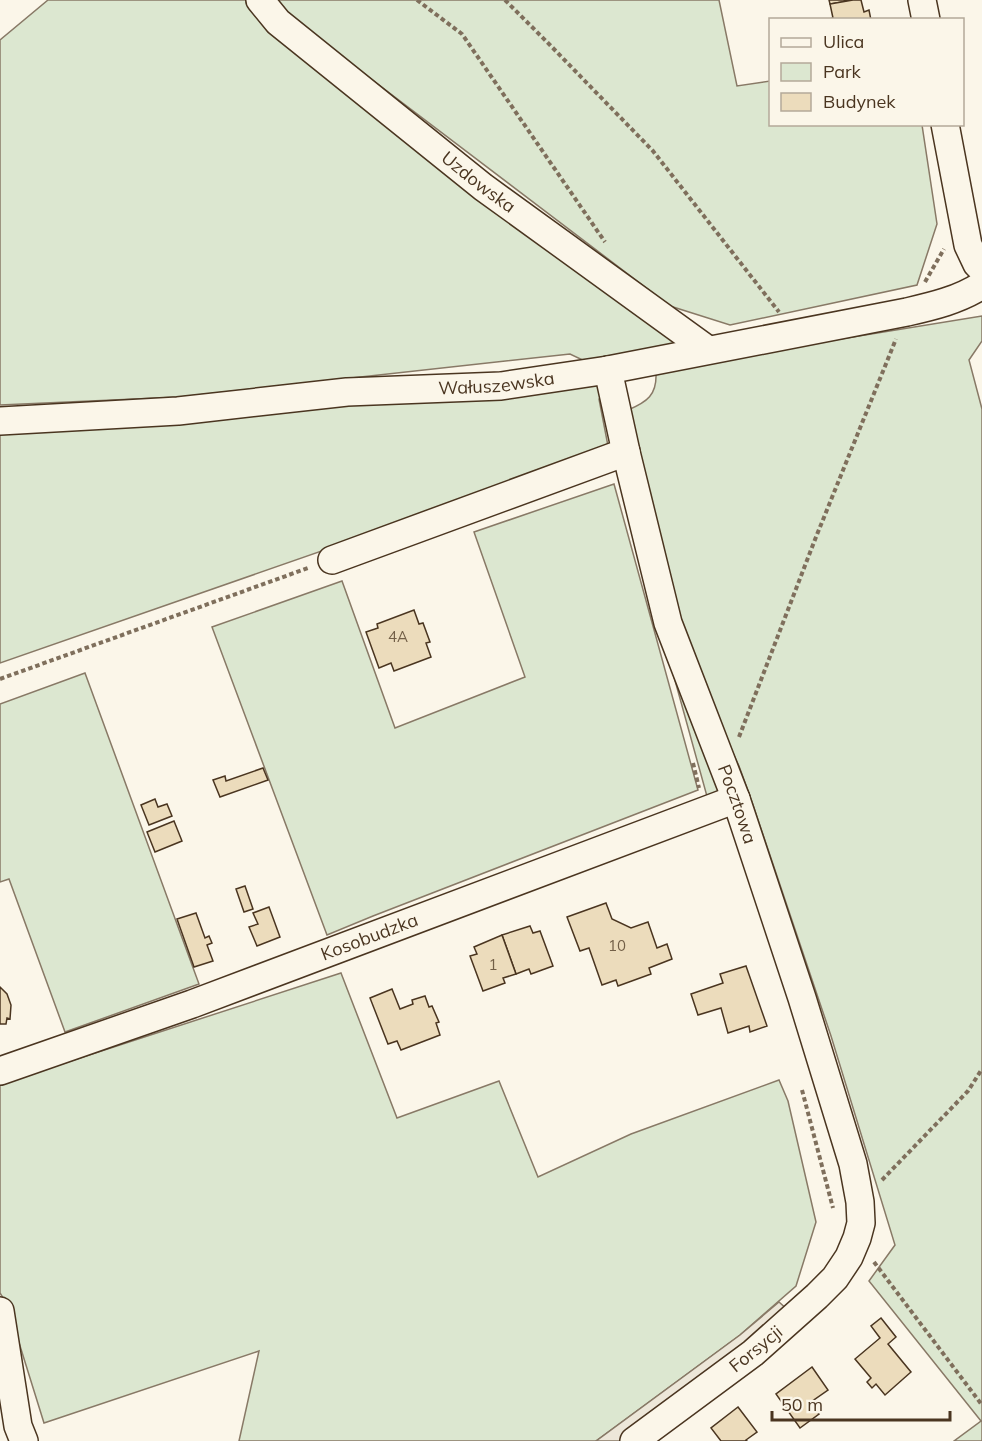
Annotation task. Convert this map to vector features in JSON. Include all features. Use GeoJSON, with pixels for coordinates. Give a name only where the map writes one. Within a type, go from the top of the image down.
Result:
{"type":"FeatureCollection","features":[{"type":"Feature","properties":{"kind":"street","name":"Uzdowska"},"geometry":{"type":"LineString","coordinates":[[260,0],[278,22],[483,186],[708,350]]}},
{"type":"Feature","properties":{"kind":"street"},"geometry":{"type":"LineString","coordinates":[[922,0],[926,18]]}},
{"type":"Feature","properties":{"kind":"street"},"geometry":{"type":"LineString","coordinates":[[945,126],[968,245],[982,269]]}},
{"type":"Feature","properties":{"kind":"street","name":"Wałuszewska"},"geometry":{"type":"LineString","coordinates":[[0,421],[178,411],[347,392],[501,386],[608,370],[907,312],[958,298],[982,285]]}},
{"type":"Feature","properties":{"kind":"street","name":"Pocztowa"},"geometry":{"type":"LineString","coordinates":[[608,370],[668,623],[736,799],[809,1020],[853,1164],[860,1202],[861,1223],[857,1238]]}},
{"type":"Feature","properties":{"kind":"street"},"geometry":{"type":"LineString","coordinates":[[332,560],[626,452]]}},
{"type":"Feature","properties":{"kind":"street","name":"Kosobudzka"},"geometry":{"type":"LineString","coordinates":[[0,1071],[192,1004],[736,799]]}},
{"type":"Feature","properties":{"kind":"street","name":"Forsycji"},"geometry":{"type":"LineString","coordinates":[[634,1441],[753,1353],[817,1296],[849,1257],[857,1238]]}},
{"type":"Feature","properties":{"kind":"street"},"geometry":{"type":"LineString","coordinates":[[0,1311],[18,1426],[24,1441]]}},
{"type":"Feature","properties":{"kind":"path"},"geometry":{"type":"LineString","coordinates":[[417,0],[462,34],[608,246]]}},
{"type":"Feature","properties":{"kind":"path"},"geometry":{"type":"LineString","coordinates":[[505,0],[653,151],[796,334]]}},
{"type":"Feature","properties":{"kind":"path"},"geometry":{"type":"LineString","coordinates":[[726,771],[812,548],[907,312],[947,245]]}},
{"type":"Feature","properties":{"kind":"path"},"geometry":{"type":"LineString","coordinates":[[0,679],[332,560]]}},
{"type":"Feature","properties":{"kind":"path"},"geometry":{"type":"LineString","coordinates":[[860,1202],[968,1091],[982,1069]]}},
{"type":"Feature","properties":{"kind":"path"},"geometry":{"type":"LineString","coordinates":[[857,1238],[982,1405]]}},
{"type":"Feature","properties":{"kind":"green space"},"geometry":{"type":"Polygon","coordinates":[[[48,0],[250,0],[672,339],[675,344],[591,364],[570,354],[180,397],[0,405],[0,40],[48,0]]]}},
{"type":"Feature","properties":{"kind":"green space"},"geometry":{"type":"Polygon","coordinates":[[[275,0],[719,0],[737,86],[769,81],[769,126],[922,126],[937,224],[917,285],[730,325],[670,306],[288,16],[275,0]]]}},
{"type":"Feature","properties":{"kind":"green space"},"geometry":{"type":"Polygon","coordinates":[[[982,316],[982,341],[969,360],[982,409],[982,1441],[954,1441],[981,1421],[869,1281],[895,1245],[831,1036],[752,802],[687,643],[628,410],[650,397],[655,387],[656,373],[760,352],[982,316]]]}},
{"type":"Feature","properties":{"kind":"green space"},"geometry":{"type":"Polygon","coordinates":[[[597,385],[605,398],[599,399],[609,451],[0,663],[0,431],[597,385]]]}},
{"type":"Feature","properties":{"kind":"green space"},"geometry":{"type":"Polygon","coordinates":[[[614,484],[698,790],[327,935],[212,627],[342,581],[395,728],[525,677],[474,532],[614,484]]]}},
{"type":"Feature","properties":{"kind":"green space"},"geometry":{"type":"Polygon","coordinates":[[[668,655],[719,784],[718,791],[708,800],[668,655]]]}},
{"type":"Feature","properties":{"kind":"green space"},"geometry":{"type":"Polygon","coordinates":[[[85,673],[199,984],[65,1032],[9,879],[0,882],[0,704],[85,673]]]}},
{"type":"Feature","properties":{"kind":"green space"},"geometry":{"type":"Polygon","coordinates":[[[341,973],[397,1118],[499,1081],[538,1177],[631,1134],[779,1080],[788,1101],[816,1222],[796,1286],[740,1335],[596,1441],[239,1441],[259,1351],[44,1423],[7,1304],[0,1293],[0,1084],[341,973]]]}},
{"type":"Feature","properties":{"kind":"shaded area"},"geometry":{"type":"Polygon","coordinates":[[[779,1302],[790,1312],[621,1441],[596,1441],[740,1335],[779,1302]]]}},
{"type":"Feature","properties":{"kind":"building"},"geometry":{"type":"Polygon","coordinates":[[[829,0],[853,0],[830,4],[829,0]]]}},
{"type":"Feature","properties":{"kind":"building"},"geometry":{"type":"Polygon","coordinates":[[[861,0],[864,12],[869,10],[871,18],[833,18],[830,4],[861,0]]]}},
{"type":"Feature","properties":{"kind":"building"},"geometry":{"type":"Polygon","coordinates":[[[414,610],[419,624],[423,623],[430,642],[426,643],[431,657],[394,671],[391,663],[379,668],[366,632],[378,628],[377,624],[414,610]]]}},
{"type":"Feature","properties":{"kind":"building"},"geometry":{"type":"Polygon","coordinates":[[[263,768],[268,780],[220,797],[213,780],[225,776],[226,781],[263,768]]]}},
{"type":"Feature","properties":{"kind":"building"},"geometry":{"type":"Polygon","coordinates":[[[155,799],[158,807],[167,804],[172,816],[149,825],[141,805],[155,799]]]}},
{"type":"Feature","properties":{"kind":"building"},"geometry":{"type":"Polygon","coordinates":[[[174,821],[182,841],[155,852],[147,832],[174,821]]]}},
{"type":"Feature","properties":{"kind":"building"},"geometry":{"type":"Polygon","coordinates":[[[245,886],[253,909],[244,912],[236,889],[245,886]]]}},
{"type":"Feature","properties":{"kind":"building"},"geometry":{"type":"Polygon","coordinates":[[[606,903],[612,919],[631,928],[648,922],[657,948],[667,944],[672,959],[649,968],[651,974],[618,986],[616,980],[602,985],[589,948],[580,951],[567,917],[606,903]]]}},
{"type":"Feature","properties":{"kind":"building"},"geometry":{"type":"Polygon","coordinates":[[[269,907],[280,937],[257,946],[249,927],[258,924],[253,913],[269,907]]]}},
{"type":"Feature","properties":{"kind":"building"},"geometry":{"type":"Polygon","coordinates":[[[196,913],[205,938],[209,936],[212,943],[207,945],[213,961],[194,967],[177,919],[196,913]]]}},
{"type":"Feature","properties":{"kind":"building"},"geometry":{"type":"Polygon","coordinates":[[[530,926],[533,933],[540,931],[553,966],[531,974],[529,969],[516,974],[502,935],[530,926]]]}},
{"type":"Feature","properties":{"kind":"building"},"geometry":{"type":"Polygon","coordinates":[[[502,935],[516,974],[503,978],[505,983],[483,991],[470,956],[477,954],[474,947],[502,935]]]}},
{"type":"Feature","properties":{"kind":"building"},"geometry":{"type":"Polygon","coordinates":[[[746,966],[767,1026],[750,1032],[749,1026],[728,1033],[721,1008],[698,1015],[691,994],[723,983],[720,974],[746,966]]]}},
{"type":"Feature","properties":{"kind":"building"},"geometry":{"type":"Polygon","coordinates":[[[0,987],[7,994],[11,1005],[10,1019],[7,1018],[6,1024],[0,1024],[0,987]]]}},
{"type":"Feature","properties":{"kind":"building"},"geometry":{"type":"Polygon","coordinates":[[[392,989],[400,1009],[413,1004],[412,1000],[425,996],[439,1022],[436,1023],[440,1035],[401,1050],[397,1041],[388,1044],[370,998],[392,989]]]}},
{"type":"Feature","properties":{"kind":"building"},"geometry":{"type":"Polygon","coordinates":[[[881,1318],[896,1337],[888,1344],[911,1372],[885,1395],[876,1384],[872,1388],[867,1382],[871,1378],[855,1359],[880,1338],[871,1326],[881,1318]]]}},
{"type":"Feature","properties":{"kind":"building"},"geometry":{"type":"Polygon","coordinates":[[[812,1367],[828,1390],[811,1402],[819,1414],[800,1428],[776,1394],[812,1367]]]}},
{"type":"Feature","properties":{"kind":"building"},"geometry":{"type":"Polygon","coordinates":[[[738,1407],[757,1432],[747,1441],[721,1441],[711,1428],[738,1407]]]}}]}
